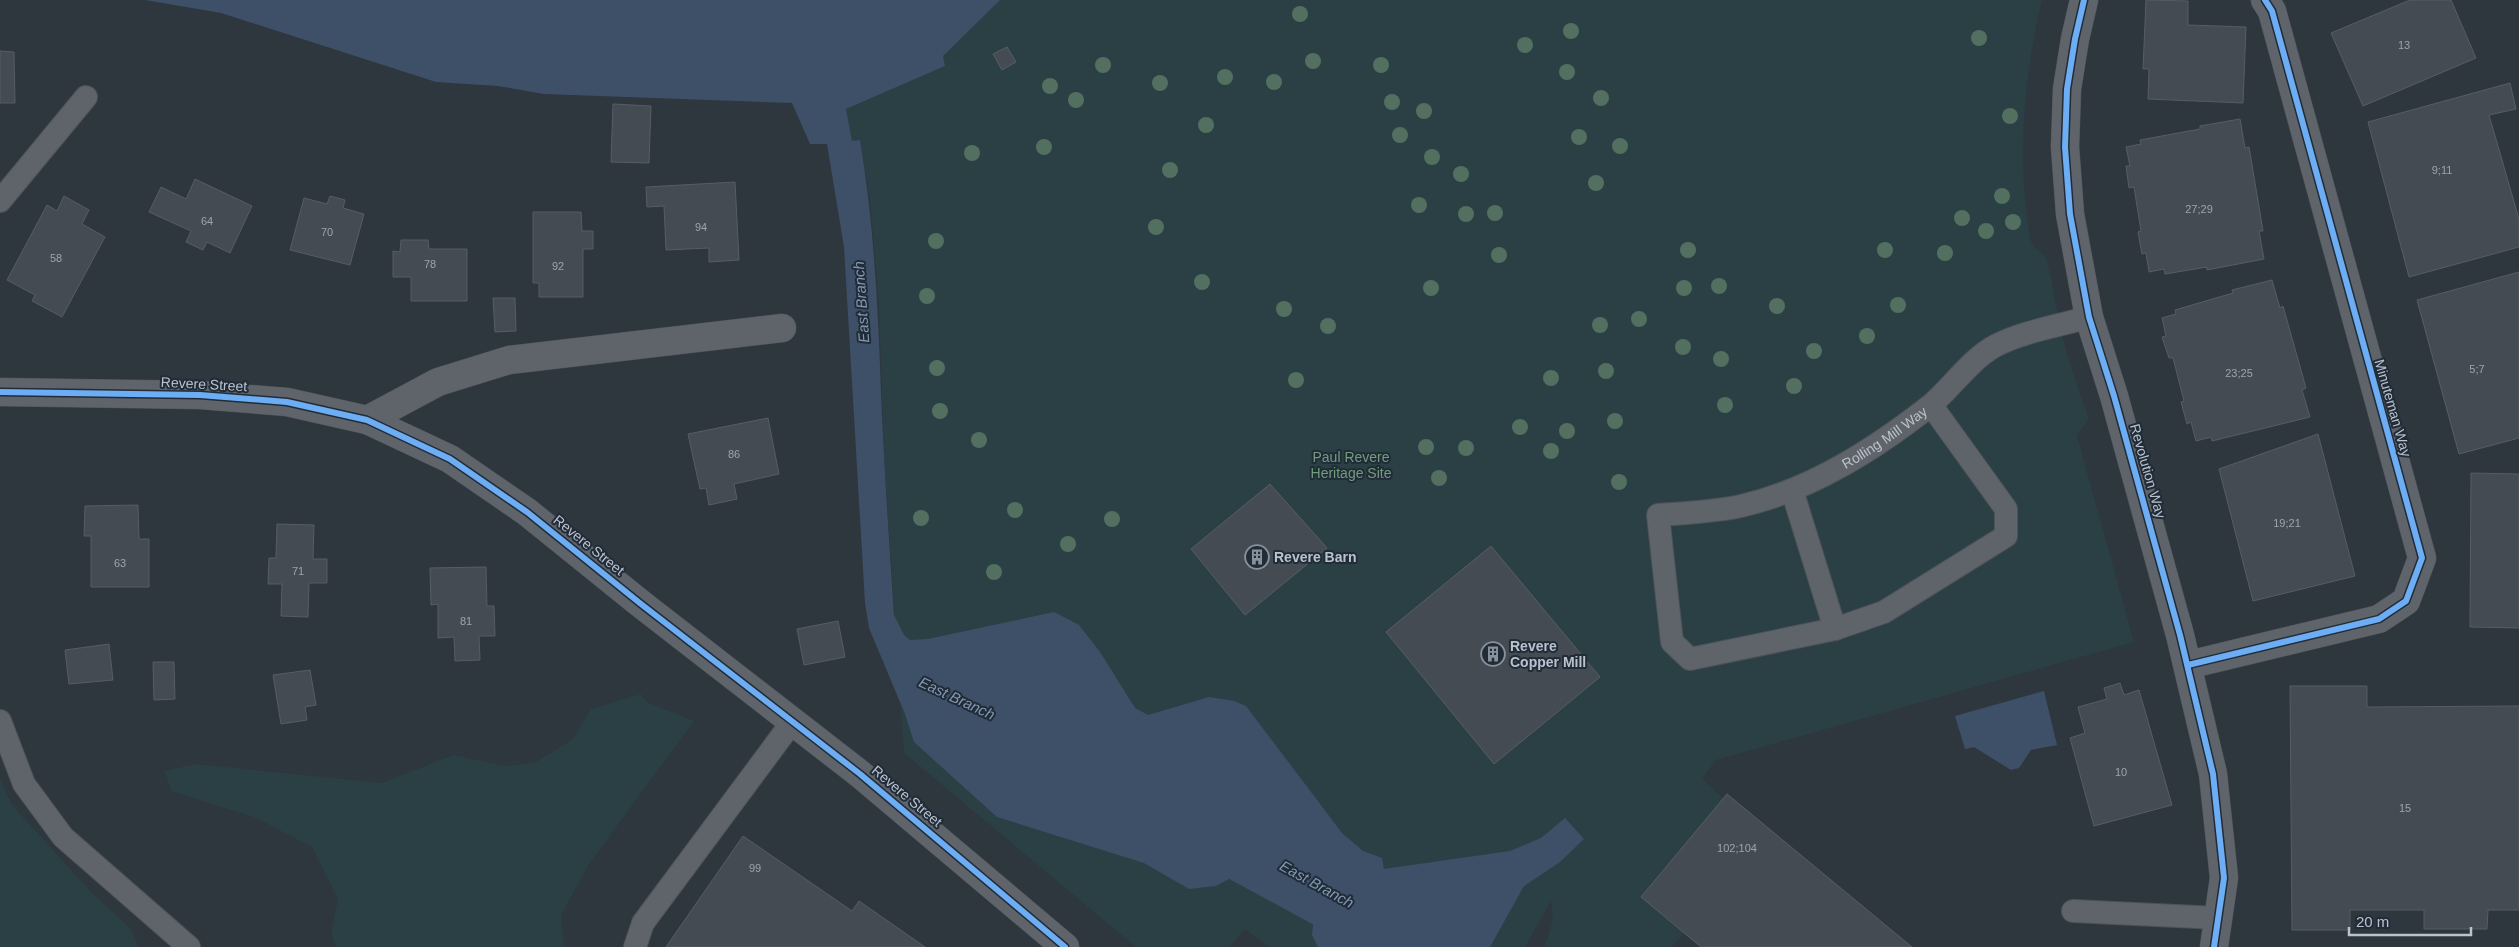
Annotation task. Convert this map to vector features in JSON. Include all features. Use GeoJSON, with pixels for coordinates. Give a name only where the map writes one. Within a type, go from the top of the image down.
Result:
{"type":"FeatureCollection","features":[{"type":"Feature","properties":{"kind":"street","name":"Revolution Way"},"geometry":{"type":"LineString","coordinates":[[2084,0],[2075,38],[2067,89],[2065,147],[2070,214],[2090,317],[2114,396],[2188,665],[2213,774],[2224,878],[2214,947]]}},
{"type":"Feature","properties":{"kind":"street","name":"Minuteman Way"},"geometry":{"type":"LineString","coordinates":[[2188,665],[2379,619],[2406,601],[2422,558],[2272,11],[2265,0]]}},
{"type":"Feature","properties":{"kind":"street"},"geometry":{"type":"LineString","coordinates":[[367,420],[438,382],[509,360],[782,328]]}},
{"type":"Feature","properties":{"kind":"street","name":"Revere Street"},"geometry":{"type":"LineString","coordinates":[[0,392],[200,395],[287,402],[367,420],[450,459],[527,512],[860,774],[1065,947]]}},
{"type":"Feature","properties":{"kind":"lane"},"geometry":{"type":"LineString","coordinates":[[0,202],[86,97]]}},
{"type":"Feature","properties":{"kind":"lane","name":"Rolling Mill Way"},"geometry":{"type":"LineString","coordinates":[[1835,630],[1690,659],[1672,642],[1658,515],[1741,506],[1792,490],[1853,459],[1931,405],[1983,355],[1995,346],[2090,317]]}},
{"type":"Feature","properties":{"kind":"lane"},"geometry":{"type":"LineString","coordinates":[[1792,490],[1835,630],[1884,612],[2006,536],[2006,509],[1931,405]]}},
{"type":"Feature","properties":{"kind":"lane"},"geometry":{"type":"LineString","coordinates":[[0,721],[24,784],[63,837],[119,888],[189,947]]}},
{"type":"Feature","properties":{"kind":"lane"},"geometry":{"type":"LineString","coordinates":[[635,947],[644,922],[793,721]]}},
{"type":"Feature","properties":{"kind":"lane"},"geometry":{"type":"LineString","coordinates":[[2073,911],[2218,918]]}},
{"type":"Feature","properties":{"kind":"green space","name":"Paul Revere Heritage Site"},"geometry":{"type":"Polygon","coordinates":[[[929,0],[2042,0],[2031,58],[2024,120],[2023,151],[2026,212],[2032,244],[2044,255],[2047,261],[2066,348],[2089,418],[2077,436],[2134,642],[1716,760],[1702,779],[1723,798],[1684,933],[1672,947],[1544,947],[1551,924],[1551,901],[1525,947],[1269,947],[1245,929],[1230,947],[1136,947],[904,753],[884,460],[879,306],[870,200],[860,140],[852,142],[846,109],[945,66],[943,56],[945,55],[929,0]]]}},
{"type":"Feature","properties":{"kind":"green space"},"geometry":{"type":"Polygon","coordinates":[[[641,694],[647,702],[694,721],[589,864],[561,915],[564,947],[336,947],[331,933],[338,899],[312,847],[254,817],[171,791],[165,771],[196,764],[382,783],[453,755],[506,766],[536,762],[573,739],[591,709],[641,694]]]}},
{"type":"Feature","properties":{"kind":"green space"},"geometry":{"type":"Polygon","coordinates":[[[0,778],[11,804],[92,893],[131,929],[138,947],[0,947],[0,778]]]}},
{"type":"Feature","properties":{"kind":"water"},"geometry":{"type":"Polygon","coordinates":[[[145,0],[1000,0],[943,56],[945,66],[846,109],[852,141],[860,140],[869,203],[877,297],[894,615],[904,635],[910,640],[928,639],[1054,612],[1079,625],[1100,652],[1135,708],[1148,715],[1209,697],[1234,701],[1246,706],[1342,833],[1363,851],[1382,858],[1384,869],[1510,851],[1541,838],[1565,818],[1584,839],[1560,862],[1524,886],[1490,947],[1318,947],[1312,935],[1315,907],[1307,880],[1283,865],[1253,866],[1216,886],[1189,889],[1144,863],[997,817],[914,742],[905,714],[869,628],[865,603],[844,247],[827,144],[810,144],[792,103],[544,94],[498,86],[436,82],[221,13],[145,0]]]}},
{"type":"Feature","properties":{"kind":"water"},"geometry":{"type":"Polygon","coordinates":[[[2044,691],[2057,745],[2031,750],[2019,768],[2011,770],[1974,747],[1965,749],[1955,716],[2044,691]]]}},
{"type":"Feature","properties":{"kind":"building"},"geometry":{"type":"Polygon","coordinates":[[[2146,0],[2188,1],[2188,25],[2246,27],[2243,103],[2148,99],[2149,69],[2143,69],[2146,0]]]}},
{"type":"Feature","properties":{"kind":"building"},"geometry":{"type":"Polygon","coordinates":[[[2410,0],[2451,0],[2476,58],[2363,106],[2331,33],[2410,0]]]}},
{"type":"Feature","properties":{"kind":"building"},"geometry":{"type":"Polygon","coordinates":[[[1007,47],[1016,62],[1002,70],[993,54],[1007,47]]]}},
{"type":"Feature","properties":{"kind":"building"},"geometry":{"type":"Polygon","coordinates":[[[0,51],[14,52],[15,103],[0,103],[0,51]]]}},
{"type":"Feature","properties":{"kind":"building"},"geometry":{"type":"Polygon","coordinates":[[[2510,83],[2516,109],[2489,115],[2519,219],[2519,247],[2409,277],[2368,122],[2510,83]]]}},
{"type":"Feature","properties":{"kind":"building"},"geometry":{"type":"Polygon","coordinates":[[[613,104],[651,106],[649,163],[611,162],[613,104]]]}},
{"type":"Feature","properties":{"kind":"building"},"geometry":{"type":"Polygon","coordinates":[[[2240,119],[2245,148],[2249,147],[2263,231],[2259,231],[2264,259],[2207,270],[2207,267],[2165,274],[2164,269],[2149,272],[2146,253],[2142,254],[2138,232],[2141,231],[2134,187],[2129,188],[2126,166],[2130,166],[2126,147],[2141,144],[2140,140],[2200,129],[2200,126],[2240,119]]]}},
{"type":"Feature","properties":{"kind":"building"},"geometry":{"type":"Polygon","coordinates":[[[195,179],[252,206],[230,253],[207,242],[203,250],[186,242],[191,231],[149,212],[161,187],[186,199],[195,179]]]}},
{"type":"Feature","properties":{"kind":"building"},"geometry":{"type":"Polygon","coordinates":[[[735,182],[739,260],[709,262],[709,248],[666,250],[664,206],[647,207],[646,187],[735,182]]]}},
{"type":"Feature","properties":{"kind":"building"},"geometry":{"type":"Polygon","coordinates":[[[64,196],[89,210],[82,224],[105,237],[62,317],[32,301],[35,295],[7,280],[47,205],[57,211],[64,196]]]}},
{"type":"Feature","properties":{"kind":"building"},"geometry":{"type":"Polygon","coordinates":[[[330,196],[345,200],[343,208],[364,214],[350,265],[290,250],[304,198],[327,204],[330,196]]]}},
{"type":"Feature","properties":{"kind":"building"},"geometry":{"type":"Polygon","coordinates":[[[533,212],[581,212],[582,231],[593,231],[593,249],[583,249],[583,297],[539,297],[539,283],[533,283],[533,212]]]}},
{"type":"Feature","properties":{"kind":"building"},"geometry":{"type":"Polygon","coordinates":[[[401,240],[428,240],[429,249],[467,249],[467,301],[411,301],[411,277],[393,277],[393,251],[400,252],[401,240]]]}},
{"type":"Feature","properties":{"kind":"building"},"geometry":{"type":"Polygon","coordinates":[[[2519,272],[2519,438],[2459,454],[2417,300],[2519,272]]]}},
{"type":"Feature","properties":{"kind":"building"},"geometry":{"type":"Polygon","coordinates":[[[2272,280],[2280,308],[2283,306],[2306,388],[2302,390],[2310,417],[2212,441],[2211,437],[2196,441],[2191,422],[2187,424],[2181,402],[2184,401],[2173,358],[2169,358],[2162,337],[2166,336],[2162,318],[2176,314],[2175,310],[2233,293],[2232,290],[2272,280]]]}},
{"type":"Feature","properties":{"kind":"building"},"geometry":{"type":"Polygon","coordinates":[[[493,298],[515,298],[516,331],[495,332],[493,298]]]}},
{"type":"Feature","properties":{"kind":"building"},"geometry":{"type":"Polygon","coordinates":[[[768,418],[779,474],[734,484],[737,499],[709,505],[706,488],[700,489],[688,434],[768,418]]]}},
{"type":"Feature","properties":{"kind":"building"},"geometry":{"type":"Polygon","coordinates":[[[2318,434],[2355,576],[2253,601],[2219,469],[2318,434]]]}},
{"type":"Feature","properties":{"kind":"building"},"geometry":{"type":"Polygon","coordinates":[[[2471,473],[2519,474],[2519,628],[2470,627],[2471,473]]]}},
{"type":"Feature","properties":{"kind":"building","name":"Revere Barn"},"geometry":{"type":"Polygon","coordinates":[[[1270,484],[1327,548],[1245,615],[1191,549],[1270,484]]]}},
{"type":"Feature","properties":{"kind":"building"},"geometry":{"type":"Polygon","coordinates":[[[138,505],[139,539],[149,539],[149,587],[91,587],[91,536],[84,536],[85,506],[138,505]]]}},
{"type":"Feature","properties":{"kind":"building"},"geometry":{"type":"Polygon","coordinates":[[[277,524],[314,525],[313,559],[327,559],[327,583],[309,583],[308,617],[281,616],[282,584],[268,584],[269,558],[276,558],[277,524]]]}},
{"type":"Feature","properties":{"kind":"building","name":"Revere Copper Mill"},"geometry":{"type":"Polygon","coordinates":[[[1491,546],[1600,677],[1494,764],[1386,632],[1491,546]]]}},
{"type":"Feature","properties":{"kind":"building"},"geometry":{"type":"Polygon","coordinates":[[[486,567],[487,606],[494,606],[495,636],[479,636],[480,660],[455,661],[454,637],[438,638],[438,604],[431,605],[430,568],[486,567]]]}},
{"type":"Feature","properties":{"kind":"building"},"geometry":{"type":"Polygon","coordinates":[[[838,621],[845,657],[804,665],[797,629],[838,621]]]}},
{"type":"Feature","properties":{"kind":"building"},"geometry":{"type":"Polygon","coordinates":[[[109,644],[113,680],[69,684],[65,650],[109,644]]]}},
{"type":"Feature","properties":{"kind":"building"},"geometry":{"type":"Polygon","coordinates":[[[153,662],[174,662],[175,699],[154,700],[153,662]]]}},
{"type":"Feature","properties":{"kind":"building"},"geometry":{"type":"Polygon","coordinates":[[[310,670],[316,705],[305,707],[307,720],[281,724],[273,675],[310,670]]]}},
{"type":"Feature","properties":{"kind":"building"},"geometry":{"type":"Polygon","coordinates":[[[2120,683],[2124,695],[2139,690],[2172,805],[2094,826],[2070,738],[2085,733],[2078,707],[2107,699],[2104,688],[2120,683]]]}},
{"type":"Feature","properties":{"kind":"building"},"geometry":{"type":"Polygon","coordinates":[[[2290,686],[2367,686],[2367,707],[2519,706],[2519,910],[2488,910],[2487,929],[2424,929],[2424,910],[2350,910],[2350,930],[2292,930],[2290,686]]]}},
{"type":"Feature","properties":{"kind":"building"},"geometry":{"type":"Polygon","coordinates":[[[1727,794],[1912,947],[1701,947],[1641,897],[1727,794]]]}},
{"type":"Feature","properties":{"kind":"building"},"geometry":{"type":"Polygon","coordinates":[[[743,836],[852,911],[859,901],[925,947],[666,947],[743,836]]]}},
{"type":"Feature","properties":{"kind":"waterway","name":"East Branch"},"geometry":{"type":"LineString","coordinates":[[1193,817],[1373,915],[1379,913]]}},
{"type":"Feature","properties":{"kind":"cycle path"},"geometry":{"type":"LineString","coordinates":[[2084,0],[2075,39],[2067,89],[2065,147],[2070,214],[2089,317],[2114,396],[2180,635],[2213,774],[2224,878],[2214,947]]}},
{"type":"Feature","properties":{"kind":"cycle path"},"geometry":{"type":"LineString","coordinates":[[2188,665],[2379,619],[2406,601],[2422,558],[2272,11],[2265,0]]}},
{"type":"Feature","properties":{"kind":"cycle path"},"geometry":{"type":"LineString","coordinates":[[0,392],[200,395],[287,402],[367,420],[450,459],[527,512],[641,604],[860,774],[1065,947]]}},
{"type":"Feature","properties":{"kind":"place","name":"Revere Barn"},"geometry":{"type":"Point","coordinates":[1257,557]}},
{"type":"Feature","properties":{"kind":"place","name":"Revere Copper Mill"},"geometry":{"type":"Point","coordinates":[1493,654]}}]}
